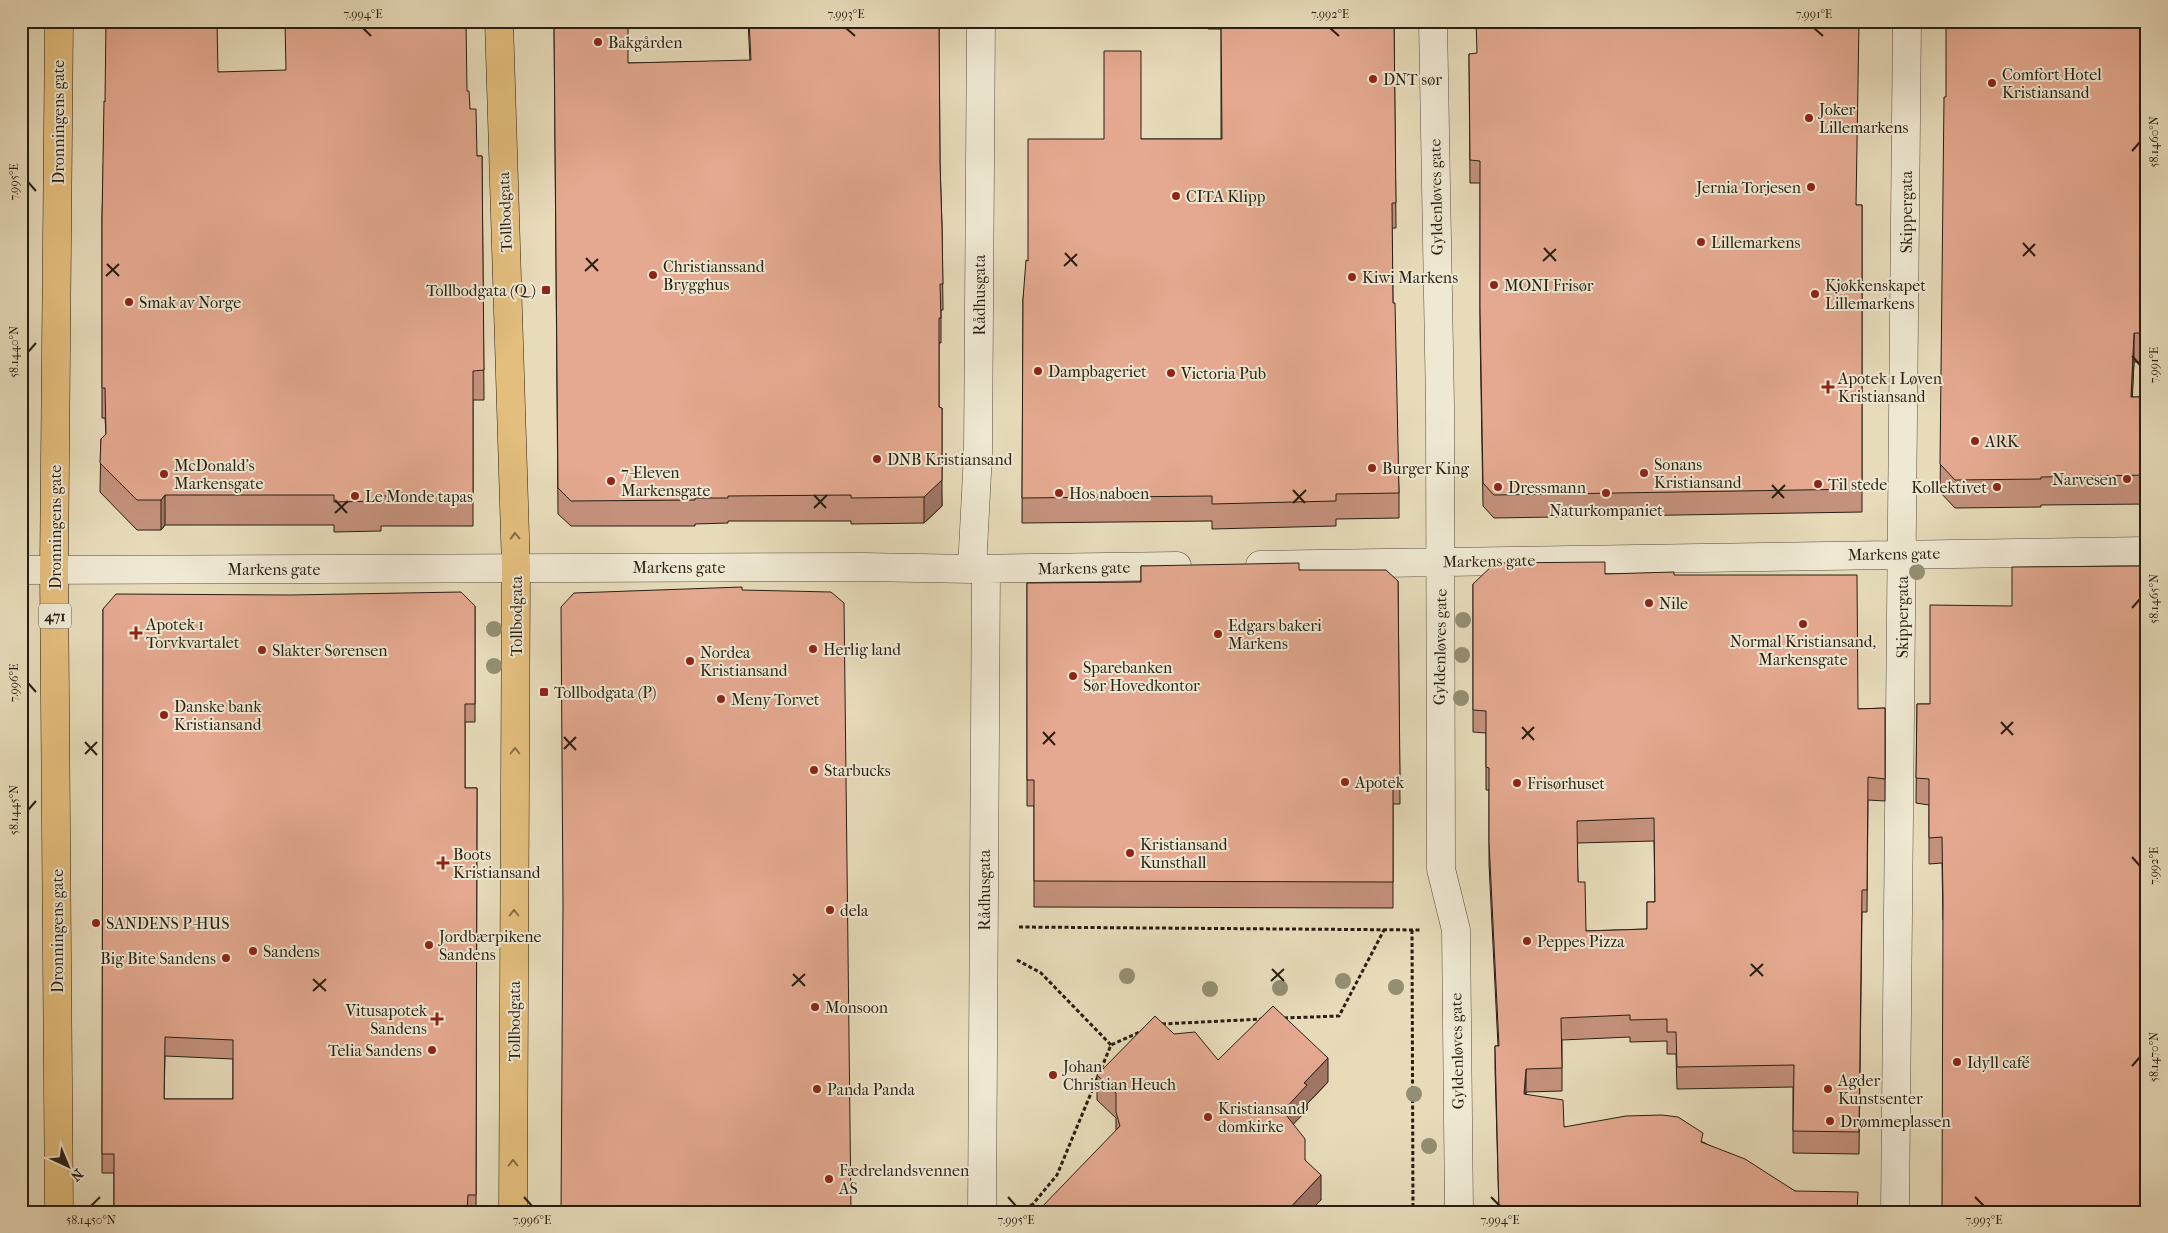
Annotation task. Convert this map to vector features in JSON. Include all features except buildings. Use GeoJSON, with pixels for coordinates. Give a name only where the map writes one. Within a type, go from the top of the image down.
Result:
{"type":"FeatureCollection","features":[{"type":"Feature","properties":{"kind":"main road","name":"Dronningens gate"},"geometry":{"type":"LineString","coordinates":[[58,21],[54,571],[59,1212]]}},
{"type":"Feature","properties":{"kind":"main road","name":"Tollbodgata"},"geometry":{"type":"LineString","coordinates":[[499,21],[516,568],[513,1212]]}},
{"type":"Feature","properties":{"kind":"street","name":"Rådhusgata"},"geometry":{"type":"LineString","coordinates":[[981,21],[978,454],[982,1212]]}},
{"type":"Feature","properties":{"kind":"street","name":"Gyldenløves gate"},"geometry":{"type":"LineString","coordinates":[[1434,21],[1440,405],[1441,561],[1439,710],[1441,869],[1456,930],[1459,1212]]}},
{"type":"Feature","properties":{"kind":"street","name":"Skippergata"},"geometry":{"type":"LineString","coordinates":[[1895,1212],[1902,712],[1907,21]]}},
{"type":"Feature","properties":{"kind":"street","name":"Markens gate"},"geometry":{"type":"LineString","coordinates":[[1232,565],[2147,551]]}},
{"type":"Feature","properties":{"kind":"street","name":"Markens gate"},"geometry":{"type":"LineString","coordinates":[[21,570],[863,567],[979,569],[1202,566]]}},
{"type":"Feature","properties":{"kind":"path"},"geometry":{"type":"LineString","coordinates":[[1014,927],[1456,930]]}},
{"type":"Feature","properties":{"kind":"path"},"geometry":{"type":"LineString","coordinates":[[1282,1019],[1339,1016],[1384,930]]}},
{"type":"Feature","properties":{"kind":"path"},"geometry":{"type":"LineString","coordinates":[[1412,930],[1413,1212]]}},
{"type":"Feature","properties":{"kind":"path"},"geometry":{"type":"LineString","coordinates":[[1014,959],[1041,973],[1111,1045]]}},
{"type":"Feature","properties":{"kind":"path"},"geometry":{"type":"LineString","coordinates":[[1158,1024],[1272,1019]]}},
{"type":"Feature","properties":{"kind":"path"},"geometry":{"type":"LineString","coordinates":[[1019,1212],[1033,1204],[1057,1175],[1111,1045],[1150,1028]]}},
{"type":"Feature","properties":{"kind":"place","name":"Bakgården"},"geometry":{"type":"Point","coordinates":[598,42]}},
{"type":"Feature","properties":{"kind":"place","name":"DNT sør"},"geometry":{"type":"Point","coordinates":[1373,79]}},
{"type":"Feature","properties":{"kind":"place","name":"Comfort Hotel Kristiansand"},"geometry":{"type":"Point","coordinates":[1992,83]}},
{"type":"Feature","properties":{"kind":"place","name":"Joker Lillemarkens"},"geometry":{"type":"Point","coordinates":[1809,118]}},
{"type":"Feature","properties":{"kind":"place","name":"Jernia Torjesen"},"geometry":{"type":"Point","coordinates":[1811,187]}},
{"type":"Feature","properties":{"kind":"place","name":"CITA Klipp"},"geometry":{"type":"Point","coordinates":[1176,196]}},
{"type":"Feature","properties":{"kind":"place","name":"Lillemarkens"},"geometry":{"type":"Point","coordinates":[1701,242]}},
{"type":"Feature","properties":{"kind":"place","name":"Christianssand Brygghus"},"geometry":{"type":"Point","coordinates":[653,275]}},
{"type":"Feature","properties":{"kind":"place","name":"Kiwi Markens"},"geometry":{"type":"Point","coordinates":[1352,277]}},
{"type":"Feature","properties":{"kind":"place","name":"MONI Frisør"},"geometry":{"type":"Point","coordinates":[1494,285]}},
{"type":"Feature","properties":{"kind":"place","name":"Tollbodgata (Q)"},"geometry":{"type":"Point","coordinates":[546,290]}},
{"type":"Feature","properties":{"kind":"place","name":"Kjøkkenskapet Lillemarkens"},"geometry":{"type":"Point","coordinates":[1815,294]}},
{"type":"Feature","properties":{"kind":"place","name":"Smak av Norge"},"geometry":{"type":"Point","coordinates":[129,302]}},
{"type":"Feature","properties":{"kind":"place","name":"Dampbageriet"},"geometry":{"type":"Point","coordinates":[1038,371]}},
{"type":"Feature","properties":{"kind":"place","name":"Victoria Pub"},"geometry":{"type":"Point","coordinates":[1171,373]}},
{"type":"Feature","properties":{"kind":"place","name":"Apotek 1 Løven Kristiansand"},"geometry":{"type":"Point","coordinates":[1828,387]}},
{"type":"Feature","properties":{"kind":"place","name":"ARK"},"geometry":{"type":"Point","coordinates":[1975,441]}},
{"type":"Feature","properties":{"kind":"place","name":"DNB Kristiansand"},"geometry":{"type":"Point","coordinates":[877,459]}},
{"type":"Feature","properties":{"kind":"place","name":"Burger King"},"geometry":{"type":"Point","coordinates":[1372,468]}},
{"type":"Feature","properties":{"kind":"place","name":"Sonans Kristiansand"},"geometry":{"type":"Point","coordinates":[1644,473]}},
{"type":"Feature","properties":{"kind":"place","name":"McDonald's Markensgate"},"geometry":{"type":"Point","coordinates":[164,474]}},
{"type":"Feature","properties":{"kind":"place","name":"Narvesen"},"geometry":{"type":"Point","coordinates":[2127,479]}},
{"type":"Feature","properties":{"kind":"place","name":"7-Eleven Markensgate"},"geometry":{"type":"Point","coordinates":[611,481]}},
{"type":"Feature","properties":{"kind":"place","name":"Til stede"},"geometry":{"type":"Point","coordinates":[1818,484]}},
{"type":"Feature","properties":{"kind":"place","name":"Dressmann"},"geometry":{"type":"Point","coordinates":[1498,487]}},
{"type":"Feature","properties":{"kind":"place","name":"Kollektivet"},"geometry":{"type":"Point","coordinates":[1997,487]}},
{"type":"Feature","properties":{"kind":"place","name":"Hos naboen"},"geometry":{"type":"Point","coordinates":[1059,493]}},
{"type":"Feature","properties":{"kind":"place","name":"Naturkompaniet"},"geometry":{"type":"Point","coordinates":[1606,493]}},
{"type":"Feature","properties":{"kind":"place","name":"Le Monde tapas"},"geometry":{"type":"Point","coordinates":[355,496]}},
{"type":"Feature","properties":{"kind":"place","name":"Nile"},"geometry":{"type":"Point","coordinates":[1649,603]}},
{"type":"Feature","properties":{"kind":"place","name":"Normal Kristiansand, Markensgate"},"geometry":{"type":"Point","coordinates":[1803,624]}},
{"type":"Feature","properties":{"kind":"place","name":"Apotek 1 Torvkvartalet"},"geometry":{"type":"Point","coordinates":[136,633]}},
{"type":"Feature","properties":{"kind":"place","name":"Edgars bakeri Markens"},"geometry":{"type":"Point","coordinates":[1218,634]}},
{"type":"Feature","properties":{"kind":"place","name":"Herlig land"},"geometry":{"type":"Point","coordinates":[813,649]}},
{"type":"Feature","properties":{"kind":"place","name":"Slakter Sørensen"},"geometry":{"type":"Point","coordinates":[262,650]}},
{"type":"Feature","properties":{"kind":"place","name":"Nordea Kristiansand"},"geometry":{"type":"Point","coordinates":[690,661]}},
{"type":"Feature","properties":{"kind":"place","name":"Sparebanken Sør Hovedkontor"},"geometry":{"type":"Point","coordinates":[1073,676]}},
{"type":"Feature","properties":{"kind":"place","name":"Tollbodgata (P)"},"geometry":{"type":"Point","coordinates":[544,692]}},
{"type":"Feature","properties":{"kind":"place","name":"Meny Torvet"},"geometry":{"type":"Point","coordinates":[721,699]}},
{"type":"Feature","properties":{"kind":"place","name":"Danske bank Kristiansand"},"geometry":{"type":"Point","coordinates":[164,715]}},
{"type":"Feature","properties":{"kind":"place","name":"Starbucks"},"geometry":{"type":"Point","coordinates":[814,770]}},
{"type":"Feature","properties":{"kind":"place","name":"Apotek"},"geometry":{"type":"Point","coordinates":[1345,782]}},
{"type":"Feature","properties":{"kind":"place","name":"Frisørhuset"},"geometry":{"type":"Point","coordinates":[1517,783]}},
{"type":"Feature","properties":{"kind":"place","name":"Kristiansand Kunsthall"},"geometry":{"type":"Point","coordinates":[1130,853]}},
{"type":"Feature","properties":{"kind":"place","name":"Boots Kristiansand"},"geometry":{"type":"Point","coordinates":[443,863]}},
{"type":"Feature","properties":{"kind":"place","name":"dela"},"geometry":{"type":"Point","coordinates":[830,910]}},
{"type":"Feature","properties":{"kind":"place","name":"SANDENS P-HUS"},"geometry":{"type":"Point","coordinates":[96,923]}},
{"type":"Feature","properties":{"kind":"place","name":"Peppes Pizza"},"geometry":{"type":"Point","coordinates":[1527,941]}},
{"type":"Feature","properties":{"kind":"place","name":"Jordbærpikene Sandens"},"geometry":{"type":"Point","coordinates":[429,945]}},
{"type":"Feature","properties":{"kind":"place","name":"Sandens"},"geometry":{"type":"Point","coordinates":[253,951]}},
{"type":"Feature","properties":{"kind":"place","name":"Big Bite Sandens"},"geometry":{"type":"Point","coordinates":[226,958]}},
{"type":"Feature","properties":{"kind":"place","name":"Monsoon"},"geometry":{"type":"Point","coordinates":[815,1007]}},
{"type":"Feature","properties":{"kind":"place","name":"Vitusapotek Sandens"},"geometry":{"type":"Point","coordinates":[437,1019]}},
{"type":"Feature","properties":{"kind":"place","name":"Telia Sandens"},"geometry":{"type":"Point","coordinates":[432,1050]}},
{"type":"Feature","properties":{"kind":"place","name":"Idyll café"},"geometry":{"type":"Point","coordinates":[1957,1062]}},
{"type":"Feature","properties":{"kind":"place","name":"Johan Christian Heuch"},"geometry":{"type":"Point","coordinates":[1053,1075]}},
{"type":"Feature","properties":{"kind":"place","name":"Panda Panda"},"geometry":{"type":"Point","coordinates":[817,1089]}},
{"type":"Feature","properties":{"kind":"place","name":"Agder Kunstsenter"},"geometry":{"type":"Point","coordinates":[1828,1089]}},
{"type":"Feature","properties":{"kind":"place","name":"Kristiansand domkirke"},"geometry":{"type":"Point","coordinates":[1208,1117]}},
{"type":"Feature","properties":{"kind":"place","name":"Drømmeplassen"},"geometry":{"type":"Point","coordinates":[1830,1121]}},
{"type":"Feature","properties":{"kind":"place","name":"Fædrelandsvennen AS"},"geometry":{"type":"Point","coordinates":[829,1179]}}]}
